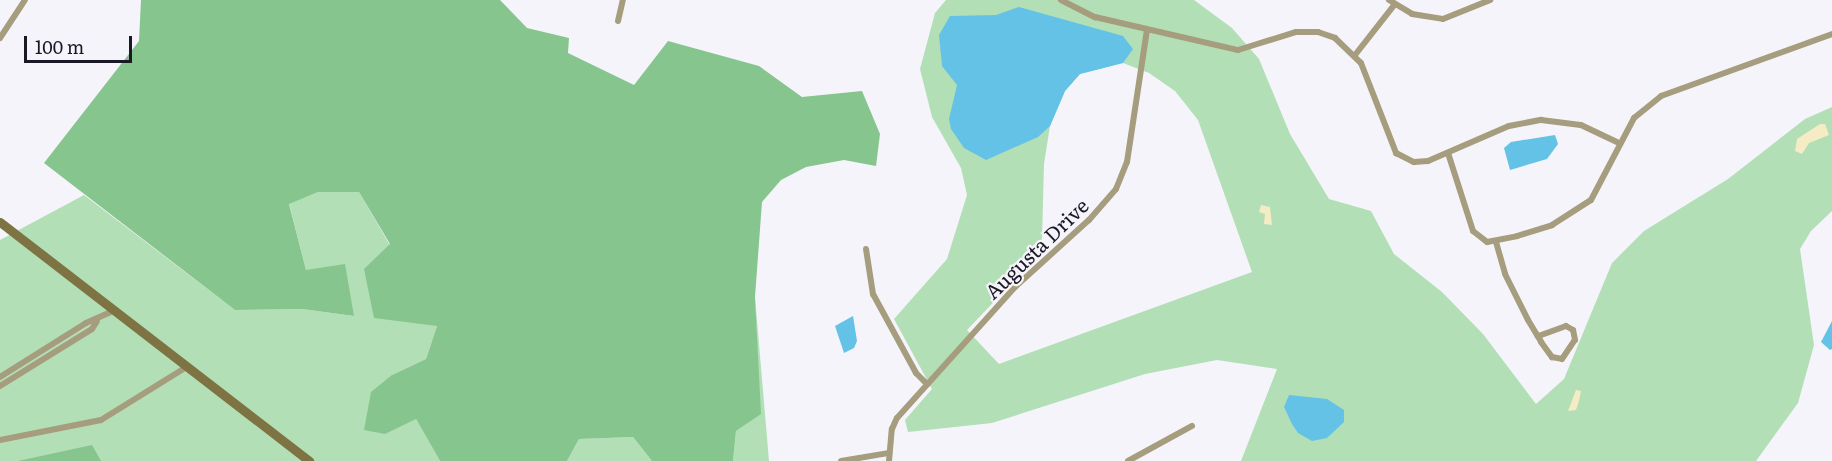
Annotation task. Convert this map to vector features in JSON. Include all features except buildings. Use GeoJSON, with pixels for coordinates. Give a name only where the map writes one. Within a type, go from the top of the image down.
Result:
{"type":"FeatureCollection","features":[{"type":"Feature","properties":{"kind":"main road"},"geometry":{"type":"LineString","coordinates":[[0,222],[309,461]]}},
{"type":"Feature","properties":{"kind":"street"},"geometry":{"type":"LineString","coordinates":[[0,38],[25,0]]}},
{"type":"Feature","properties":{"kind":"street"},"geometry":{"type":"LineString","coordinates":[[618,21],[623,0]]}},
{"type":"Feature","properties":{"kind":"street"},"geometry":{"type":"LineString","coordinates":[[1061,0],[1095,17],[1238,50],[1296,32],[1318,32],[1347,45],[1355,55],[1396,153],[1420,162],[1448,153],[1509,126],[1541,120],[1581,125],[1619,143]]}},
{"type":"Feature","properties":{"kind":"street"},"geometry":{"type":"LineString","coordinates":[[1355,55],[1392,2],[1412,14],[1443,19],[1490,0]]}},
{"type":"Feature","properties":{"kind":"street","name":"Augusta Drive"},"geometry":{"type":"LineString","coordinates":[[889,461],[897,418],[1015,287],[1089,220],[1116,189],[1127,162],[1147,30]]}},
{"type":"Feature","properties":{"kind":"street"},"geometry":{"type":"LineString","coordinates":[[1448,153],[1473,231],[1482,240],[1496,242],[1552,225],[1591,200],[1634,118],[1661,96],[1832,34]]}},
{"type":"Feature","properties":{"kind":"street"},"geometry":{"type":"LineString","coordinates":[[1496,242],[1505,274],[1538,336],[1557,358],[1570,353],[1575,340],[1573,330],[1566,326],[1538,336]]}},
{"type":"Feature","properties":{"kind":"street"},"geometry":{"type":"LineString","coordinates":[[866,249],[873,294],[916,373],[927,384]]}},
{"type":"Feature","properties":{"kind":"street"},"geometry":{"type":"LineString","coordinates":[[0,377],[86,323],[98,320],[115,310]]}},
{"type":"Feature","properties":{"kind":"street"},"geometry":{"type":"LineString","coordinates":[[0,386],[92,329],[98,320]]}},
{"type":"Feature","properties":{"kind":"street"},"geometry":{"type":"LineString","coordinates":[[0,440],[101,420],[189,366]]}},
{"type":"Feature","properties":{"kind":"street"},"geometry":{"type":"LineString","coordinates":[[1128,461],[1192,426]]}},
{"type":"Feature","properties":{"kind":"street"},"geometry":{"type":"LineString","coordinates":[[841,461],[889,453]]}},
{"type":"Feature","properties":{"kind":"green space"},"geometry":{"type":"Polygon","coordinates":[[[141,0],[500,0],[527,28],[569,38],[568,53],[634,85],[668,41],[759,66],[802,97],[862,91],[880,134],[876,166],[844,160],[806,167],[781,180],[762,202],[755,297],[761,414],[736,431],[733,461],[652,461],[633,437],[579,439],[567,461],[440,461],[416,419],[385,434],[364,430],[371,392],[392,375],[426,359],[437,326],[374,318],[364,269],[390,244],[359,192],[318,192],[289,204],[306,270],[345,264],[354,316],[302,309],[235,310],[44,163],[139,41],[141,0]]]}},
{"type":"Feature","properties":{"kind":"green space"},"geometry":{"type":"Polygon","coordinates":[[[946,0],[1194,0],[1232,28],[1259,59],[1290,134],[1329,199],[1371,211],[1394,254],[1442,292],[1483,334],[1536,404],[1564,379],[1612,263],[1644,231],[1728,179],[1805,119],[1832,107],[1832,211],[1811,231],[1800,249],[1814,345],[1798,403],[1756,461],[1241,461],[1277,369],[1217,360],[1145,374],[992,423],[908,432],[905,420],[932,389],[894,319],[947,259],[967,195],[961,168],[932,117],[920,69],[935,13],[946,0]],[[1123,63],[1080,74],[1065,91],[1050,126],[1044,164],[1042,239],[1031,263],[967,330],[999,364],[1252,272],[1198,120],[1175,91],[1149,73],[1123,63]]]}},
{"type":"Feature","properties":{"kind":"green space"},"geometry":{"type":"Polygon","coordinates":[[[318,192],[359,192],[437,326],[426,359],[392,375],[406,420],[416,419],[440,461],[0,461],[0,240],[84,195],[235,310],[302,309],[354,316],[306,270],[289,203],[318,192]]]}},
{"type":"Feature","properties":{"kind":"green space"},"geometry":{"type":"Polygon","coordinates":[[[755,297],[769,461],[733,461],[736,431],[760,414],[755,297]]]}},
{"type":"Feature","properties":{"kind":"green space"},"geometry":{"type":"Polygon","coordinates":[[[633,437],[652,461],[567,461],[579,439],[633,437]]]}},
{"type":"Feature","properties":{"kind":"green space"},"geometry":{"type":"Polygon","coordinates":[[[92,445],[101,461],[18,461],[92,445]]]}},
{"type":"Feature","properties":{"kind":"sand"},"geometry":{"type":"Polygon","coordinates":[[[1820,124],[1825,124],[1829,135],[1809,143],[1802,154],[1795,151],[1797,139],[1820,124]]]}},
{"type":"Feature","properties":{"kind":"sand"},"geometry":{"type":"Polygon","coordinates":[[[1261,205],[1270,207],[1272,225],[1264,224],[1265,214],[1259,212],[1261,205]]]}},
{"type":"Feature","properties":{"kind":"sand"},"geometry":{"type":"Polygon","coordinates":[[[1576,390],[1581,391],[1576,410],[1568,411],[1576,390]]]}},
{"type":"Feature","properties":{"kind":"water"},"geometry":{"type":"Polygon","coordinates":[[[1019,7],[1123,36],[1133,49],[1123,63],[1080,74],[1065,91],[1050,126],[1038,137],[986,160],[964,148],[951,129],[949,119],[957,85],[942,66],[939,35],[950,16],[996,15],[1019,7]]]}},
{"type":"Feature","properties":{"kind":"water"},"geometry":{"type":"Polygon","coordinates":[[[1555,135],[1558,144],[1547,159],[1510,170],[1504,148],[1511,142],[1555,135]]]}},
{"type":"Feature","properties":{"kind":"water"},"geometry":{"type":"Polygon","coordinates":[[[853,316],[857,341],[854,348],[844,353],[835,326],[853,316]]]}},
{"type":"Feature","properties":{"kind":"water"},"geometry":{"type":"Polygon","coordinates":[[[1832,321],[1832,349],[1830,350],[1821,342],[1832,321]]]}},
{"type":"Feature","properties":{"kind":"water"},"geometry":{"type":"Polygon","coordinates":[[[1289,395],[1327,399],[1344,410],[1344,422],[1327,438],[1312,441],[1298,433],[1292,424],[1284,407],[1289,395]]]}}]}
